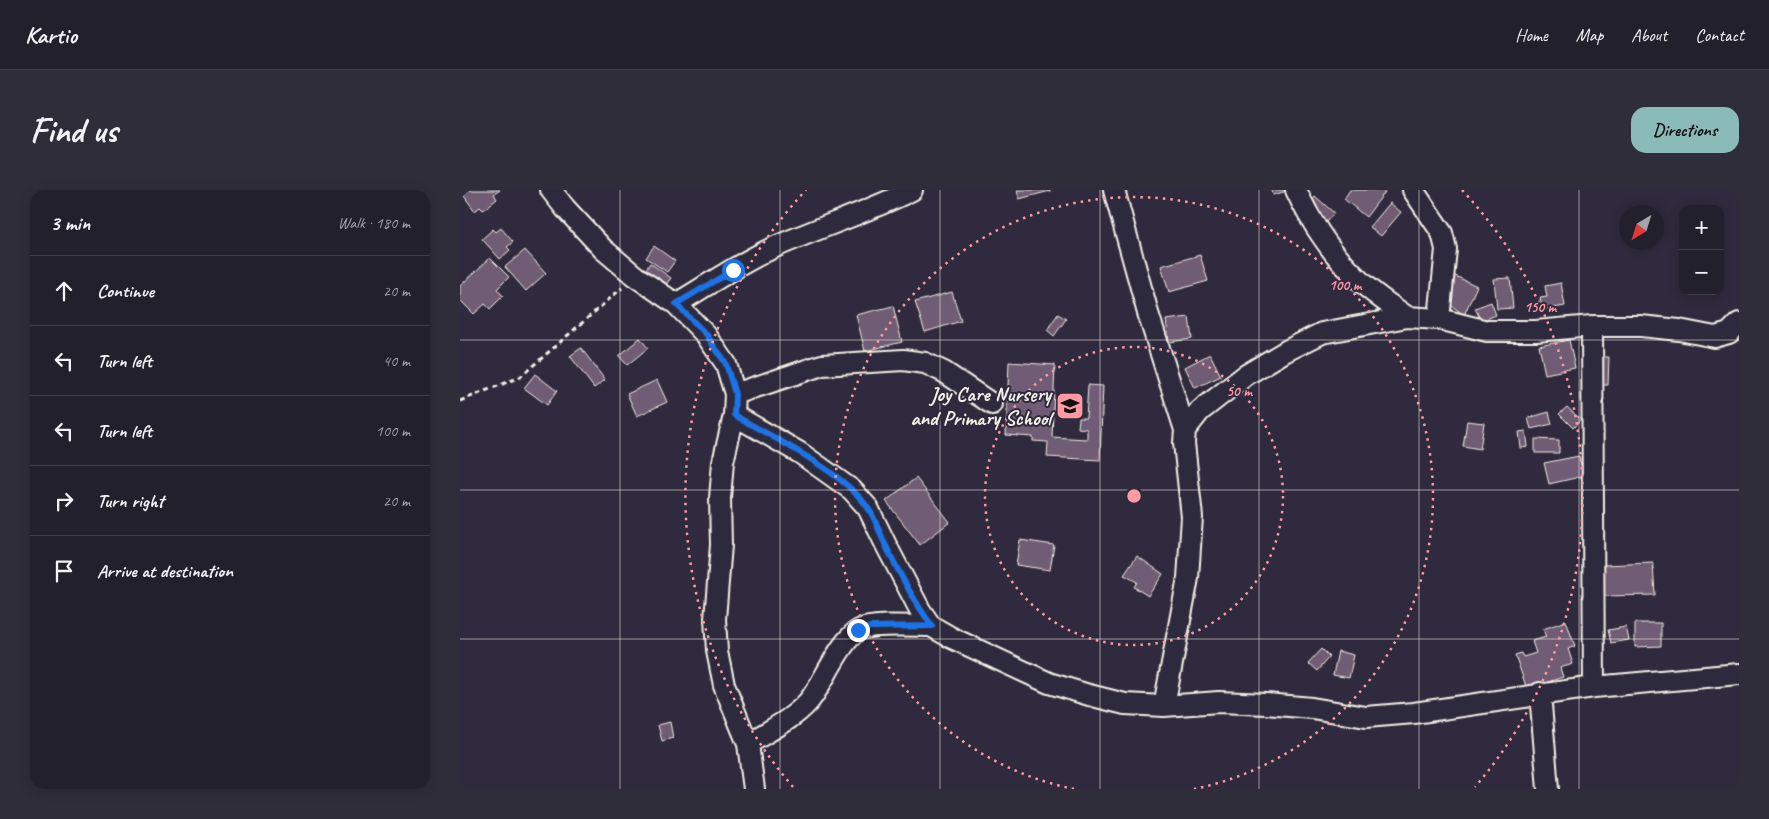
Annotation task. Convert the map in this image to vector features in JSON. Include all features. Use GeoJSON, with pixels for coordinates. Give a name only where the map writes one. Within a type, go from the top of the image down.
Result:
{"type":"FeatureCollection","features":[{"type":"Feature","properties":{"kind":"street"},"geometry":{"type":"LineString","coordinates":[[551,190],[603,249],[635,276],[676,304],[706,334],[726,364],[735,394],[734,415],[723,462],[720,498],[721,545],[715,619],[716,651],[724,685],[748,744],[749,786]]}},
{"type":"Feature","properties":{"kind":"street"},"geometry":{"type":"LineString","coordinates":[[676,304],[773,248],[886,203],[912,190]]}},
{"type":"Feature","properties":{"kind":"street"},"geometry":{"type":"LineString","coordinates":[[1114,190],[1148,313],[1185,430],[1184,443],[1192,517],[1188,578],[1164,706]]}},
{"type":"Feature","properties":{"kind":"street"},"geometry":{"type":"LineString","coordinates":[[1296,190],[1319,231],[1344,264],[1362,283],[1407,317]]}},
{"type":"Feature","properties":{"kind":"street"},"geometry":{"type":"LineString","coordinates":[[1414,190],[1442,233],[1446,249],[1439,319]]}},
{"type":"Feature","properties":{"kind":"street"},"geometry":{"type":"LineString","coordinates":[[1185,430],[1200,412],[1246,374],[1322,333],[1407,317],[1439,319],[1487,331],[1592,326],[1641,326],[1679,330],[1714,337],[1729,333],[1739,323]]}},
{"type":"Feature","properties":{"kind":"street"},"geometry":{"type":"LineString","coordinates":[[1592,326],[1594,686]]}},
{"type":"Feature","properties":{"kind":"street"},"geometry":{"type":"LineString","coordinates":[[735,394],[822,365],[903,360],[925,363],[944,372],[992,404]]}},
{"type":"Feature","properties":{"kind":"street"},"geometry":{"type":"LineString","coordinates":[[734,415],[800,453],[852,490],[868,508],[920,610],[932,626],[952,638],[1049,683],[1125,704],[1164,706],[1219,702],[1266,704],[1312,708],[1366,717],[1414,713],[1594,686],[1739,674]]}},
{"type":"Feature","properties":{"kind":"street"},"geometry":{"type":"LineString","coordinates":[[748,744],[798,712],[810,700],[847,641],[858,630],[871,627],[932,626]]}},
{"type":"Feature","properties":{"kind":"street"},"geometry":{"type":"LineString","coordinates":[[1540,694],[1548,789]]}},
{"type":"Feature","properties":{"kind":"path"},"geometry":{"type":"LineString","coordinates":[[460,401],[520,377],[635,276]]}},
{"type":"Feature","properties":{"kind":"building"},"geometry":{"type":"Polygon","coordinates":[[[463,190],[500,190],[494,194],[497,199],[483,210],[480,207],[475,211],[461,192],[463,190]]]}},
{"type":"Feature","properties":{"kind":"building"},"geometry":{"type":"Polygon","coordinates":[[[1017,190],[1050,190],[1050,191],[1019,199],[1017,190]]]}},
{"type":"Feature","properties":{"kind":"building"},"geometry":{"type":"Polygon","coordinates":[[[1272,190],[1290,190],[1273,195],[1272,190]]]}},
{"type":"Feature","properties":{"kind":"building"},"geometry":{"type":"Polygon","coordinates":[[[1350,190],[1382,190],[1385,192],[1366,217],[1344,199],[1350,190]]]}},
{"type":"Feature","properties":{"kind":"building"},"geometry":{"type":"Polygon","coordinates":[[[1315,196],[1334,213],[1326,222],[1307,205],[1315,196]]]}},
{"type":"Feature","properties":{"kind":"building"},"geometry":{"type":"Polygon","coordinates":[[[1390,203],[1401,212],[1381,236],[1370,227],[1390,203]]]}},
{"type":"Feature","properties":{"kind":"building"},"geometry":{"type":"Polygon","coordinates":[[[501,228],[513,242],[507,247],[510,250],[500,259],[482,239],[493,229],[496,232],[501,228]]]}},
{"type":"Feature","properties":{"kind":"building"},"geometry":{"type":"Polygon","coordinates":[[[654,246],[675,261],[667,272],[646,258],[654,246]]]}},
{"type":"Feature","properties":{"kind":"building"},"geometry":{"type":"Polygon","coordinates":[[[525,250],[546,273],[526,291],[505,267],[525,250]]]}},
{"type":"Feature","properties":{"kind":"building"},"geometry":{"type":"Polygon","coordinates":[[[1200,255],[1208,281],[1169,292],[1161,266],[1200,255]]]}},
{"type":"Feature","properties":{"kind":"building"},"geometry":{"type":"Polygon","coordinates":[[[490,258],[509,277],[497,289],[503,296],[490,309],[485,304],[474,314],[460,300],[460,286],[490,258]]]}},
{"type":"Feature","properties":{"kind":"building"},"geometry":{"type":"Polygon","coordinates":[[[650,263],[671,278],[662,290],[642,275],[650,263]]]}},
{"type":"Feature","properties":{"kind":"building"},"geometry":{"type":"Polygon","coordinates":[[[1453,275],[1477,286],[1464,315],[1444,300],[1453,275]]]}},
{"type":"Feature","properties":{"kind":"building"},"geometry":{"type":"Polygon","coordinates":[[[1510,278],[1513,308],[1497,309],[1494,279],[1510,278]]]}},
{"type":"Feature","properties":{"kind":"building"},"geometry":{"type":"Polygon","coordinates":[[[1561,283],[1565,306],[1542,310],[1540,298],[1547,297],[1545,286],[1561,283]]]}},
{"type":"Feature","properties":{"kind":"building"},"geometry":{"type":"Polygon","coordinates":[[[952,292],[961,321],[925,332],[915,302],[952,292]]]}},
{"type":"Feature","properties":{"kind":"building"},"geometry":{"type":"Polygon","coordinates":[[[1491,302],[1496,315],[1481,321],[1475,308],[1491,302]]]}},
{"type":"Feature","properties":{"kind":"building"},"geometry":{"type":"Polygon","coordinates":[[[893,306],[902,342],[865,351],[856,315],[893,306]]]}},
{"type":"Feature","properties":{"kind":"building"},"geometry":{"type":"Polygon","coordinates":[[[1058,314],[1066,319],[1054,336],[1047,330],[1058,314]]]}},
{"type":"Feature","properties":{"kind":"building"},"geometry":{"type":"Polygon","coordinates":[[[1189,317],[1192,339],[1169,342],[1166,320],[1189,317]]]}},
{"type":"Feature","properties":{"kind":"building"},"geometry":{"type":"Polygon","coordinates":[[[640,338],[648,348],[627,365],[619,356],[640,338]]]}},
{"type":"Feature","properties":{"kind":"building"},"geometry":{"type":"Polygon","coordinates":[[[1569,340],[1575,368],[1545,374],[1539,346],[1569,340]]]}},
{"type":"Feature","properties":{"kind":"building"},"geometry":{"type":"Polygon","coordinates":[[[581,348],[605,380],[594,388],[570,356],[581,348]]]}},
{"type":"Feature","properties":{"kind":"building"},"geometry":{"type":"Polygon","coordinates":[[[1210,354],[1221,376],[1195,388],[1185,367],[1210,354]]]}},
{"type":"Feature","properties":{"kind":"building"},"geometry":{"type":"Polygon","coordinates":[[[1597,357],[1609,357],[1608,385],[1596,385],[1597,357]]]}},
{"type":"Feature","properties":{"kind":"building","name":"Joy Care Nursery and Primary School"},"geometry":{"type":"Polygon","coordinates":[[[1009,362],[1055,365],[1052,437],[1087,439],[1087,429],[1078,428],[1079,418],[1086,418],[1088,385],[1103,386],[1100,460],[1047,457],[1048,442],[1033,441],[1033,437],[1006,435],[1009,362]]]}},
{"type":"Feature","properties":{"kind":"building"},"geometry":{"type":"Polygon","coordinates":[[[535,374],[557,391],[547,405],[524,388],[535,374]]]}},
{"type":"Feature","properties":{"kind":"building"},"geometry":{"type":"Polygon","coordinates":[[[657,380],[667,402],[637,416],[627,394],[657,380]]]}},
{"type":"Feature","properties":{"kind":"building"},"geometry":{"type":"Polygon","coordinates":[[[1567,407],[1581,420],[1573,428],[1559,414],[1567,407]]]}},
{"type":"Feature","properties":{"kind":"building"},"geometry":{"type":"Polygon","coordinates":[[[1549,412],[1552,424],[1531,429],[1528,418],[1549,412]]]}},
{"type":"Feature","properties":{"kind":"building"},"geometry":{"type":"Polygon","coordinates":[[[1467,421],[1484,423],[1480,449],[1463,446],[1467,421]]]}},
{"type":"Feature","properties":{"kind":"building"},"geometry":{"type":"Polygon","coordinates":[[[1526,431],[1528,447],[1521,448],[1519,432],[1526,431]]]}},
{"type":"Feature","properties":{"kind":"building"},"geometry":{"type":"Polygon","coordinates":[[[1535,439],[1559,440],[1559,453],[1535,453],[1535,439]]]}},
{"type":"Feature","properties":{"kind":"building"},"geometry":{"type":"Polygon","coordinates":[[[1579,456],[1584,476],[1549,484],[1544,463],[1579,456]]]}},
{"type":"Feature","properties":{"kind":"building"},"geometry":{"type":"Polygon","coordinates":[[[916,478],[950,522],[920,545],[886,501],[916,478]]]}},
{"type":"Feature","properties":{"kind":"building"},"geometry":{"type":"Polygon","coordinates":[[[1020,540],[1054,545],[1050,570],[1016,565],[1020,540]]]}},
{"type":"Feature","properties":{"kind":"building"},"geometry":{"type":"Polygon","coordinates":[[[1137,556],[1163,574],[1148,596],[1134,587],[1137,582],[1124,575],[1137,556]]]}},
{"type":"Feature","properties":{"kind":"building"},"geometry":{"type":"Polygon","coordinates":[[[1653,563],[1655,595],[1604,596],[1603,565],[1653,563]]]}},
{"type":"Feature","properties":{"kind":"building"},"geometry":{"type":"Polygon","coordinates":[[[1566,621],[1575,646],[1568,649],[1573,664],[1560,668],[1563,677],[1527,689],[1515,655],[1521,653],[1523,657],[1536,653],[1532,641],[1546,637],[1543,629],[1566,621]]]}},
{"type":"Feature","properties":{"kind":"building"},"geometry":{"type":"Polygon","coordinates":[[[1635,623],[1661,623],[1661,646],[1635,647],[1635,623]]]}},
{"type":"Feature","properties":{"kind":"building"},"geometry":{"type":"Polygon","coordinates":[[[1626,627],[1629,640],[1611,643],[1608,630],[1626,627]]]}},
{"type":"Feature","properties":{"kind":"building"},"geometry":{"type":"Polygon","coordinates":[[[1321,649],[1329,657],[1317,671],[1308,663],[1321,649]]]}},
{"type":"Feature","properties":{"kind":"building"},"geometry":{"type":"Polygon","coordinates":[[[1338,651],[1354,655],[1349,678],[1333,675],[1338,651]]]}},
{"type":"Feature","properties":{"kind":"building"},"geometry":{"type":"Polygon","coordinates":[[[670,722],[673,738],[662,741],[658,725],[670,722]]]}},
{"type":"Feature","properties":{"kind":"place","name":"Joy Care Nursery and Primary School"},"geometry":{"type":"Point","coordinates":[1070,406]}},
{"type":"Feature","properties":{"kind":"route"},"geometry":{"type":"LineString","coordinates":[[733,270],[676,304],[706,334],[726,364],[735,394],[734,415],[800,453],[852,490],[868,508],[920,610],[932,626],[871,627],[858,630]]}}]}
